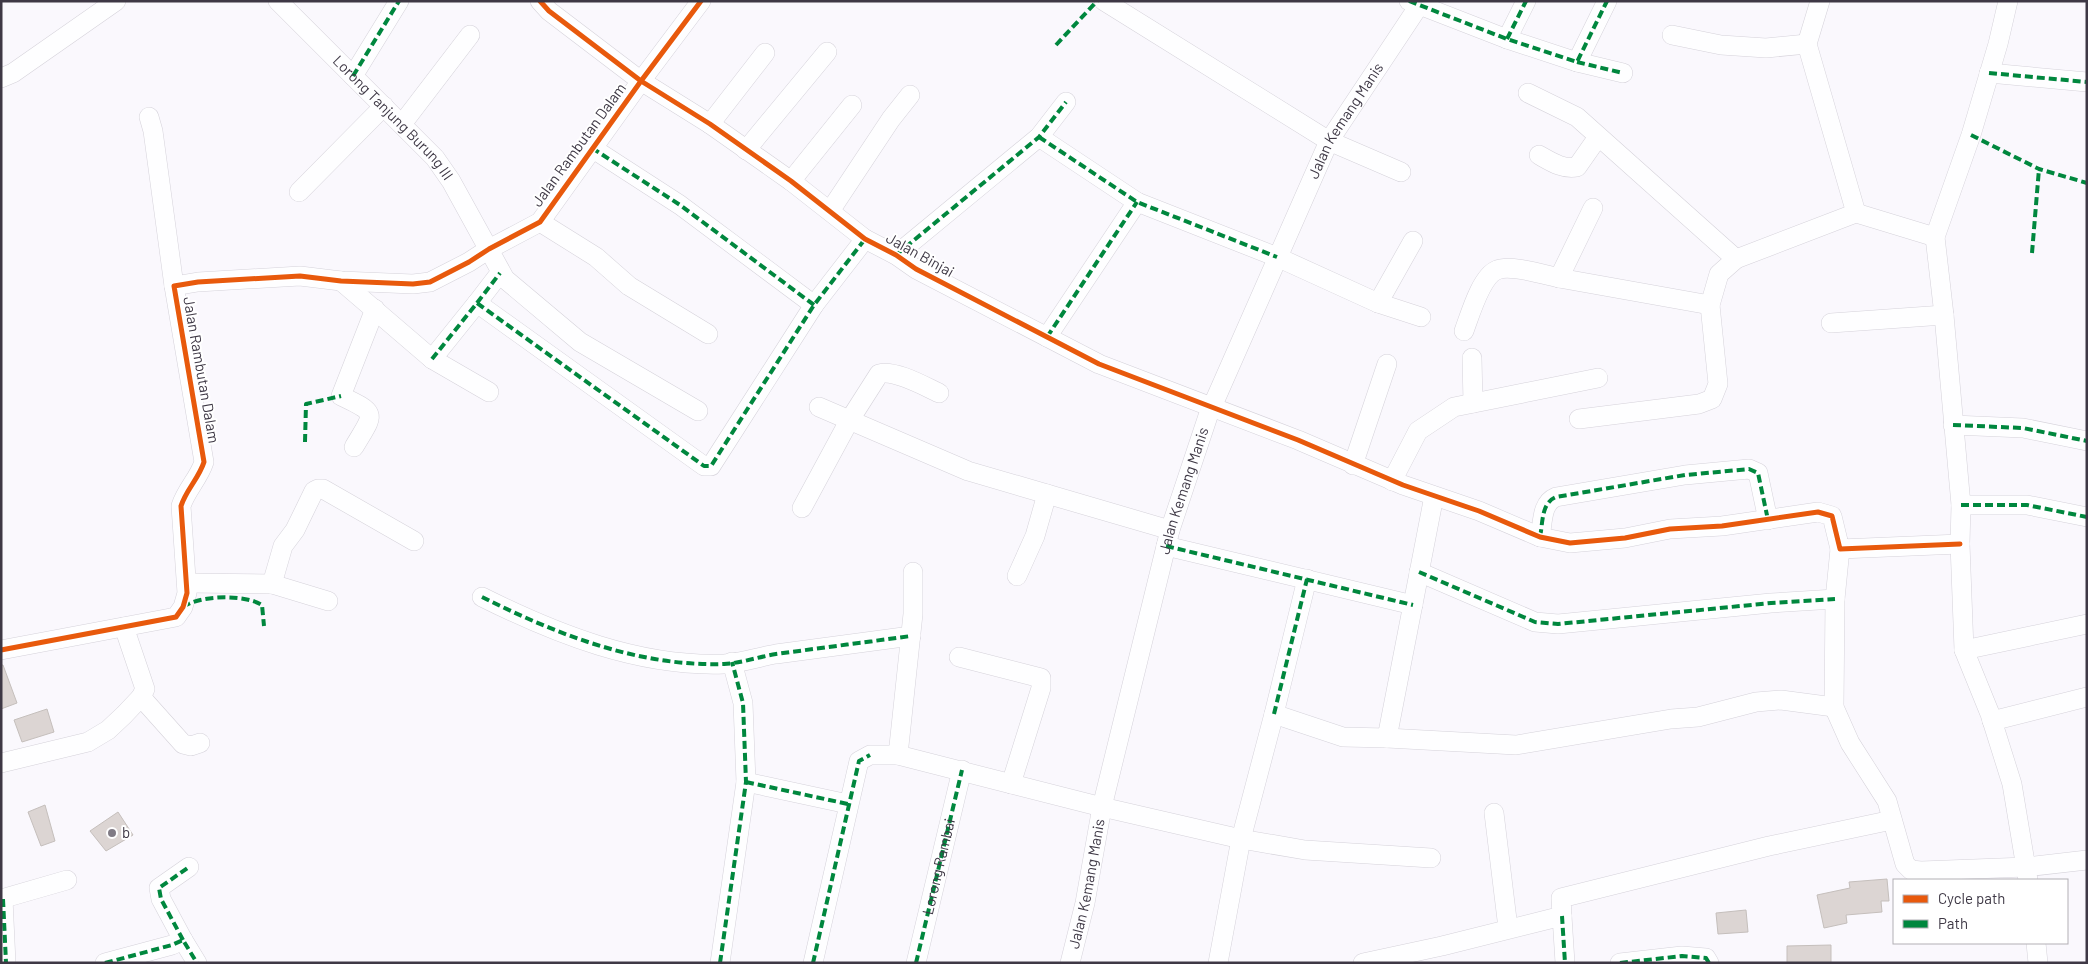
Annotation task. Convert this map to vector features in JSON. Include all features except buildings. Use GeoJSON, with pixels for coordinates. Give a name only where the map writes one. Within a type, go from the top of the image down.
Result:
{"type":"FeatureCollection","features":[{"type":"Feature","properties":{"kind":"street"},"geometry":{"type":"LineString","coordinates":[[1,78],[13,73],[116,1]]}},
{"type":"Feature","properties":{"kind":"street","name":"Lorong Tanjung Burung III"},"geometry":{"type":"LineString","coordinates":[[278,1],[435,158],[451,181],[489,248],[500,273]]}},
{"type":"Feature","properties":{"kind":"street"},"geometry":{"type":"LineString","coordinates":[[354,76],[399,1]]}},
{"type":"Feature","properties":{"kind":"street","name":"Jalan Binjai"},"geometry":{"type":"LineString","coordinates":[[540,1],[549,11],[641,81],[710,124],[830,210],[864,239],[896,255],[916,269],[1099,364],[1298,440],[1392,481],[1479,511],[1540,537],[1570,543],[1626,538],[1670,529],[1768,520],[1818,512],[1832,516],[1840,549]]}},
{"type":"Feature","properties":{"kind":"street","name":"Jalan Rambutan Dalam"},"geometry":{"type":"LineString","coordinates":[[1,650],[176,617],[183,607],[187,593],[187,583],[181,506],[184,496],[200,473],[204,462],[174,286],[198,282],[300,276],[342,281],[413,284],[430,282],[470,262],[489,248],[540,222],[592,148],[701,1]]}},
{"type":"Feature","properties":{"kind":"street"},"geometry":{"type":"LineString","coordinates":[[1104,1],[1329,141],[1401,172]]}},
{"type":"Feature","properties":{"kind":"street"},"geometry":{"type":"LineString","coordinates":[[1507,39],[1526,1]]}},
{"type":"Feature","properties":{"kind":"street"},"geometry":{"type":"LineString","coordinates":[[1577,62],[1607,1]]}},
{"type":"Feature","properties":{"kind":"street"},"geometry":{"type":"LineString","coordinates":[[1820,1],[1807,44],[1856,213]]}},
{"type":"Feature","properties":{"kind":"street"},"geometry":{"type":"LineString","coordinates":[[2008,1],[1971,135],[1935,237],[1961,505],[1960,544],[1964,650],[1992,721],[2012,784],[2027,874]]}},
{"type":"Feature","properties":{"kind":"street"},"geometry":{"type":"LineString","coordinates":[[1417,3],[1507,39],[1577,62],[1624,73]]}},
{"type":"Feature","properties":{"kind":"street","name":"Jalan Kemang Manis"},"geometry":{"type":"LineString","coordinates":[[1070,963],[1085,903],[1102,807],[1168,538],[1212,408],[1329,141],[1417,3]]}},
{"type":"Feature","properties":{"kind":"street"},"geometry":{"type":"LineString","coordinates":[[402,124],[470,35]]}},
{"type":"Feature","properties":{"kind":"street"},"geometry":{"type":"LineString","coordinates":[[1672,35],[1721,45],[1766,48],[1807,44]]}},
{"type":"Feature","properties":{"kind":"street"},"geometry":{"type":"LineString","coordinates":[[746,150],[826,52]]}},
{"type":"Feature","properties":{"kind":"street"},"geometry":{"type":"LineString","coordinates":[[710,124],[765,53]]}},
{"type":"Feature","properties":{"kind":"street"},"geometry":{"type":"LineString","coordinates":[[1988,73],[2087,82]]}},
{"type":"Feature","properties":{"kind":"street"},"geometry":{"type":"LineString","coordinates":[[1528,93],[1576,117],[1736,259]]}},
{"type":"Feature","properties":{"kind":"street"},"geometry":{"type":"LineString","coordinates":[[830,210],[891,119],[910,95]]}},
{"type":"Feature","properties":{"kind":"street"},"geometry":{"type":"LineString","coordinates":[[896,255],[1038,137],[1066,102]]}},
{"type":"Feature","properties":{"kind":"street"},"geometry":{"type":"LineString","coordinates":[[791,182],[852,105]]}},
{"type":"Feature","properties":{"kind":"street"},"geometry":{"type":"LineString","coordinates":[[300,192],[384,106]]}},
{"type":"Feature","properties":{"kind":"street"},"geometry":{"type":"LineString","coordinates":[[149,117],[153,131],[174,286]]}},
{"type":"Feature","properties":{"kind":"street"},"geometry":{"type":"LineString","coordinates":[[1038,137],[1137,202],[1277,257],[1378,303],[1421,318]]}},
{"type":"Feature","properties":{"kind":"street"},"geometry":{"type":"LineString","coordinates":[[1539,155],[1556,165],[1577,167],[1598,137]]}},
{"type":"Feature","properties":{"kind":"street"},"geometry":{"type":"LineString","coordinates":[[592,148],[680,205],[814,305]]}},
{"type":"Feature","properties":{"kind":"street"},"geometry":{"type":"LineString","coordinates":[[1047,337],[1137,202]]}},
{"type":"Feature","properties":{"kind":"street"},"geometry":{"type":"LineString","coordinates":[[1559,278],[1593,208]]}},
{"type":"Feature","properties":{"kind":"street"},"geometry":{"type":"LineString","coordinates":[[1579,419],[1700,404],[1712,399],[1718,384],[1710,305],[1719,274],[1736,259],[1856,213],[1935,237]]}},
{"type":"Feature","properties":{"kind":"street"},"geometry":{"type":"LineString","coordinates":[[540,222],[596,257],[629,286],[708,334]]}},
{"type":"Feature","properties":{"kind":"street"},"geometry":{"type":"LineString","coordinates":[[477,303],[704,466],[711,466],[814,305],[864,239]]}},
{"type":"Feature","properties":{"kind":"street"},"geometry":{"type":"LineString","coordinates":[[1378,303],[1413,241]]}},
{"type":"Feature","properties":{"kind":"street"},"geometry":{"type":"LineString","coordinates":[[1464,331],[1487,279],[1497,269],[1512,268],[1710,305]]}},
{"type":"Feature","properties":{"kind":"street"},"geometry":{"type":"LineString","coordinates":[[432,359],[500,273],[580,342],[698,411]]}},
{"type":"Feature","properties":{"kind":"street"},"geometry":{"type":"LineString","coordinates":[[342,281],[432,359],[489,392]]}},
{"type":"Feature","properties":{"kind":"street"},"geometry":{"type":"LineString","coordinates":[[354,447],[371,419],[370,413],[365,407],[341,396],[375,309]]}},
{"type":"Feature","properties":{"kind":"street"},"geometry":{"type":"LineString","coordinates":[[1831,323],[1944,315]]}},
{"type":"Feature","properties":{"kind":"street"},"geometry":{"type":"LineString","coordinates":[[1472,358],[1473,403]]}},
{"type":"Feature","properties":{"kind":"street"},"geometry":{"type":"LineString","coordinates":[[1353,465],[1387,364]]}},
{"type":"Feature","properties":{"kind":"street"},"geometry":{"type":"LineString","coordinates":[[802,508],[849,421],[875,378],[884,372],[904,377],[939,392]]}},
{"type":"Feature","properties":{"kind":"street"},"geometry":{"type":"LineString","coordinates":[[1392,481],[1418,431],[1454,407],[1598,378]]}},
{"type":"Feature","properties":{"kind":"street"},"geometry":{"type":"LineString","coordinates":[[819,407],[968,471],[1047,494],[1168,538],[1307,580],[1413,605]]}},
{"type":"Feature","properties":{"kind":"street"},"geometry":{"type":"LineString","coordinates":[[1953,425],[2023,428],[2087,441]]}},
{"type":"Feature","properties":{"kind":"street"},"geometry":{"type":"LineString","coordinates":[[1540,537],[1546,504],[1556,497],[1686,475],[1749,469],[1758,473],[1768,520]]}},
{"type":"Feature","properties":{"kind":"street"},"geometry":{"type":"LineString","coordinates":[[272,584],[283,546],[295,530],[314,491],[318,489],[323,489],[414,541]]}},
{"type":"Feature","properties":{"kind":"street"},"geometry":{"type":"LineString","coordinates":[[1017,576],[1035,536],[1047,494]]}},
{"type":"Feature","properties":{"kind":"street"},"geometry":{"type":"LineString","coordinates":[[1387,738],[1434,496]]}},
{"type":"Feature","properties":{"kind":"street"},"geometry":{"type":"LineString","coordinates":[[1961,505],[2027,505],[2087,517]]}},
{"type":"Feature","properties":{"kind":"street"},"geometry":{"type":"LineString","coordinates":[[1960,544],[1840,549],[1834,599],[1834,707],[1850,743],[1887,801],[1905,864],[1911,870],[2027,874],[2087,860]]}},
{"type":"Feature","properties":{"kind":"street"},"geometry":{"type":"LineString","coordinates":[[898,755],[913,614],[913,572]]}},
{"type":"Feature","properties":{"kind":"street"},"geometry":{"type":"LineString","coordinates":[[1419,572],[1535,622],[1558,624],[1770,603],[1834,599]]}},
{"type":"Feature","properties":{"kind":"street"},"geometry":{"type":"LineString","coordinates":[[1224,961],[1241,839],[1307,580]]}},
{"type":"Feature","properties":{"kind":"street"},"geometry":{"type":"LineString","coordinates":[[187,583],[272,584],[328,601]]}},
{"type":"Feature","properties":{"kind":"street"},"geometry":{"type":"LineString","coordinates":[[482,597],[529,621],[597,646],[679,663],[732,662],[773,654],[911,636]]}},
{"type":"Feature","properties":{"kind":"street"},"geometry":{"type":"LineString","coordinates":[[1964,650],[2087,624]]}},
{"type":"Feature","properties":{"kind":"street"},"geometry":{"type":"LineString","coordinates":[[1,763],[88,742],[108,730],[141,697],[144,689],[124,626]]}},
{"type":"Feature","properties":{"kind":"street"},"geometry":{"type":"LineString","coordinates":[[959,657],[1040,678],[1041,688],[1011,784]]}},
{"type":"Feature","properties":{"kind":"street"},"geometry":{"type":"LineString","coordinates":[[720,963],[746,782],[743,703],[732,662]]}},
{"type":"Feature","properties":{"kind":"street"},"geometry":{"type":"LineString","coordinates":[[141,697],[183,744],[191,746],[200,743]]}},
{"type":"Feature","properties":{"kind":"street"},"geometry":{"type":"LineString","coordinates":[[1992,721],[2087,697]]}},
{"type":"Feature","properties":{"kind":"street"},"geometry":{"type":"LineString","coordinates":[[1274,714],[1343,737],[1516,745],[1662,721],[1698,717],[1756,702],[1781,700],[1834,707]]}},
{"type":"Feature","properties":{"kind":"street"},"geometry":{"type":"LineString","coordinates":[[813,963],[859,761],[870,755],[898,755],[1102,807],[1241,839],[1305,850],[1431,858]]}},
{"type":"Feature","properties":{"kind":"street","name":"Lorong Rambai"},"geometry":{"type":"LineString","coordinates":[[916,963],[962,770]]}},
{"type":"Feature","properties":{"kind":"street"},"geometry":{"type":"LineString","coordinates":[[746,782],[848,804]]}},
{"type":"Feature","properties":{"kind":"street"},"geometry":{"type":"LineString","coordinates":[[1494,813],[1508,928]]}},
{"type":"Feature","properties":{"kind":"street"},"geometry":{"type":"LineString","coordinates":[[1565,963],[1561,898],[1769,846],[1892,820]]}},
{"type":"Feature","properties":{"kind":"street"},"geometry":{"type":"LineString","coordinates":[[189,867],[159,888],[161,899],[197,963]]}},
{"type":"Feature","properties":{"kind":"street"},"geometry":{"type":"LineString","coordinates":[[6,963],[2,899],[67,880]]}},
{"type":"Feature","properties":{"kind":"street"},"geometry":{"type":"LineString","coordinates":[[1363,963],[1441,955],[1508,928],[1562,916]]}},
{"type":"Feature","properties":{"kind":"street"},"geometry":{"type":"LineString","coordinates":[[106,963],[172,945],[183,940]]}},
{"type":"Feature","properties":{"kind":"street"},"geometry":{"type":"LineString","coordinates":[[2036,944],[2038,963]]}},
{"type":"Feature","properties":{"kind":"street"},"geometry":{"type":"LineString","coordinates":[[1620,963],[1682,956],[1706,958],[1710,963]]}},
{"type":"Feature","properties":{"kind":"marked path"},"geometry":{"type":"LineString","coordinates":[[353,76],[399,1]]}},
{"type":"Feature","properties":{"kind":"marked path"},"geometry":{"type":"LineString","coordinates":[[1056,45],[1097,1]]}},
{"type":"Feature","properties":{"kind":"marked path"},"geometry":{"type":"LineString","coordinates":[[1409,1],[1507,39],[1577,62],[1607,1]]}},
{"type":"Feature","properties":{"kind":"marked path"},"geometry":{"type":"LineString","coordinates":[[1507,39],[1526,1]]}},
{"type":"Feature","properties":{"kind":"marked path"},"geometry":{"type":"LineString","coordinates":[[1577,62],[1623,73]]}},
{"type":"Feature","properties":{"kind":"marked path"},"geometry":{"type":"LineString","coordinates":[[1989,73],[2087,82]]}},
{"type":"Feature","properties":{"kind":"marked path"},"geometry":{"type":"LineString","coordinates":[[896,255],[1039,137],[1066,102]]}},
{"type":"Feature","properties":{"kind":"marked path"},"geometry":{"type":"LineString","coordinates":[[1971,135],[2039,169],[2087,183]]}},
{"type":"Feature","properties":{"kind":"marked path"},"geometry":{"type":"LineString","coordinates":[[1039,137],[1137,202],[1277,257]]}},
{"type":"Feature","properties":{"kind":"marked path"},"geometry":{"type":"LineString","coordinates":[[592,148],[680,205],[814,305]]}},
{"type":"Feature","properties":{"kind":"marked path"},"geometry":{"type":"LineString","coordinates":[[2032,253],[2039,169]]}},
{"type":"Feature","properties":{"kind":"marked path"},"geometry":{"type":"LineString","coordinates":[[1047,337],[1137,202]]}},
{"type":"Feature","properties":{"kind":"marked path"},"geometry":{"type":"LineString","coordinates":[[432,359],[477,303],[704,466],[711,466],[814,305],[865,239]]}},
{"type":"Feature","properties":{"kind":"marked path"},"geometry":{"type":"LineString","coordinates":[[477,303],[500,273]]}},
{"type":"Feature","properties":{"kind":"marked path"},"geometry":{"type":"LineString","coordinates":[[305,442],[306,404],[341,396]]}},
{"type":"Feature","properties":{"kind":"marked path"},"geometry":{"type":"LineString","coordinates":[[1953,425],[2023,428],[2087,441]]}},
{"type":"Feature","properties":{"kind":"marked path"},"geometry":{"type":"LineString","coordinates":[[1540,537],[1545,509],[1551,500],[1556,497],[1685,475],[1749,469],[1758,473],[1768,520]]}},
{"type":"Feature","properties":{"kind":"marked path"},"geometry":{"type":"LineString","coordinates":[[1961,505],[2027,505],[2087,517]]}},
{"type":"Feature","properties":{"kind":"marked path"},"geometry":{"type":"LineString","coordinates":[[1166,546],[1413,605]]}},
{"type":"Feature","properties":{"kind":"marked path"},"geometry":{"type":"LineString","coordinates":[[1419,572],[1535,622],[1558,624],[1771,603],[1835,599]]}},
{"type":"Feature","properties":{"kind":"marked path"},"geometry":{"type":"LineString","coordinates":[[1274,714],[1307,579]]}},
{"type":"Feature","properties":{"kind":"marked path"},"geometry":{"type":"LineString","coordinates":[[183,607],[200,600],[222,597],[254,601],[262,605],[264,626]]}},
{"type":"Feature","properties":{"kind":"marked path"},"geometry":{"type":"LineString","coordinates":[[482,597],[539,624],[599,646],[630,654],[692,664],[724,664],[776,654],[911,636]]}},
{"type":"Feature","properties":{"kind":"marked path"},"geometry":{"type":"LineString","coordinates":[[720,963],[746,782],[743,703],[732,662]]}},
{"type":"Feature","properties":{"kind":"marked path"},"geometry":{"type":"LineString","coordinates":[[813,963],[859,761],[870,755]]}},
{"type":"Feature","properties":{"kind":"marked path"},"geometry":{"type":"LineString","coordinates":[[916,963],[962,770]]}},
{"type":"Feature","properties":{"kind":"marked path"},"geometry":{"type":"LineString","coordinates":[[746,782],[848,804]]}},
{"type":"Feature","properties":{"kind":"marked path"},"geometry":{"type":"LineString","coordinates":[[183,940],[161,899],[159,888],[189,867]]}},
{"type":"Feature","properties":{"kind":"marked path"},"geometry":{"type":"LineString","coordinates":[[3,899],[6,963]]}},
{"type":"Feature","properties":{"kind":"marked path"},"geometry":{"type":"LineString","coordinates":[[1562,916],[1565,963]]}},
{"type":"Feature","properties":{"kind":"marked path"},"geometry":{"type":"LineString","coordinates":[[105,963],[172,945],[183,940],[197,963]]}},
{"type":"Feature","properties":{"kind":"marked path"},"geometry":{"type":"LineString","coordinates":[[1620,963],[1682,956],[1706,958],[1709,963]]}},
{"type":"Feature","properties":{"kind":"cycle path"},"geometry":{"type":"LineString","coordinates":[[540,1],[549,11],[641,81],[710,124],[791,181],[865,239],[896,255],[916,269],[1099,364],[1298,440],[1403,485],[1479,511],[1540,537],[1570,543],[1625,538],[1670,529],[1722,526],[1818,512],[1832,516],[1840,549],[1960,544]]}},
{"type":"Feature","properties":{"kind":"cycle path"},"geometry":{"type":"LineString","coordinates":[[1,650],[176,617],[183,607],[187,593],[181,506],[204,462],[174,286],[198,282],[300,276],[341,281],[413,284],[430,282],[469,262],[489,249],[540,222],[701,1]]}},
{"type":"Feature","properties":{"kind":"place","name":"b"},"geometry":{"type":"Point","coordinates":[112,833]}}]}
